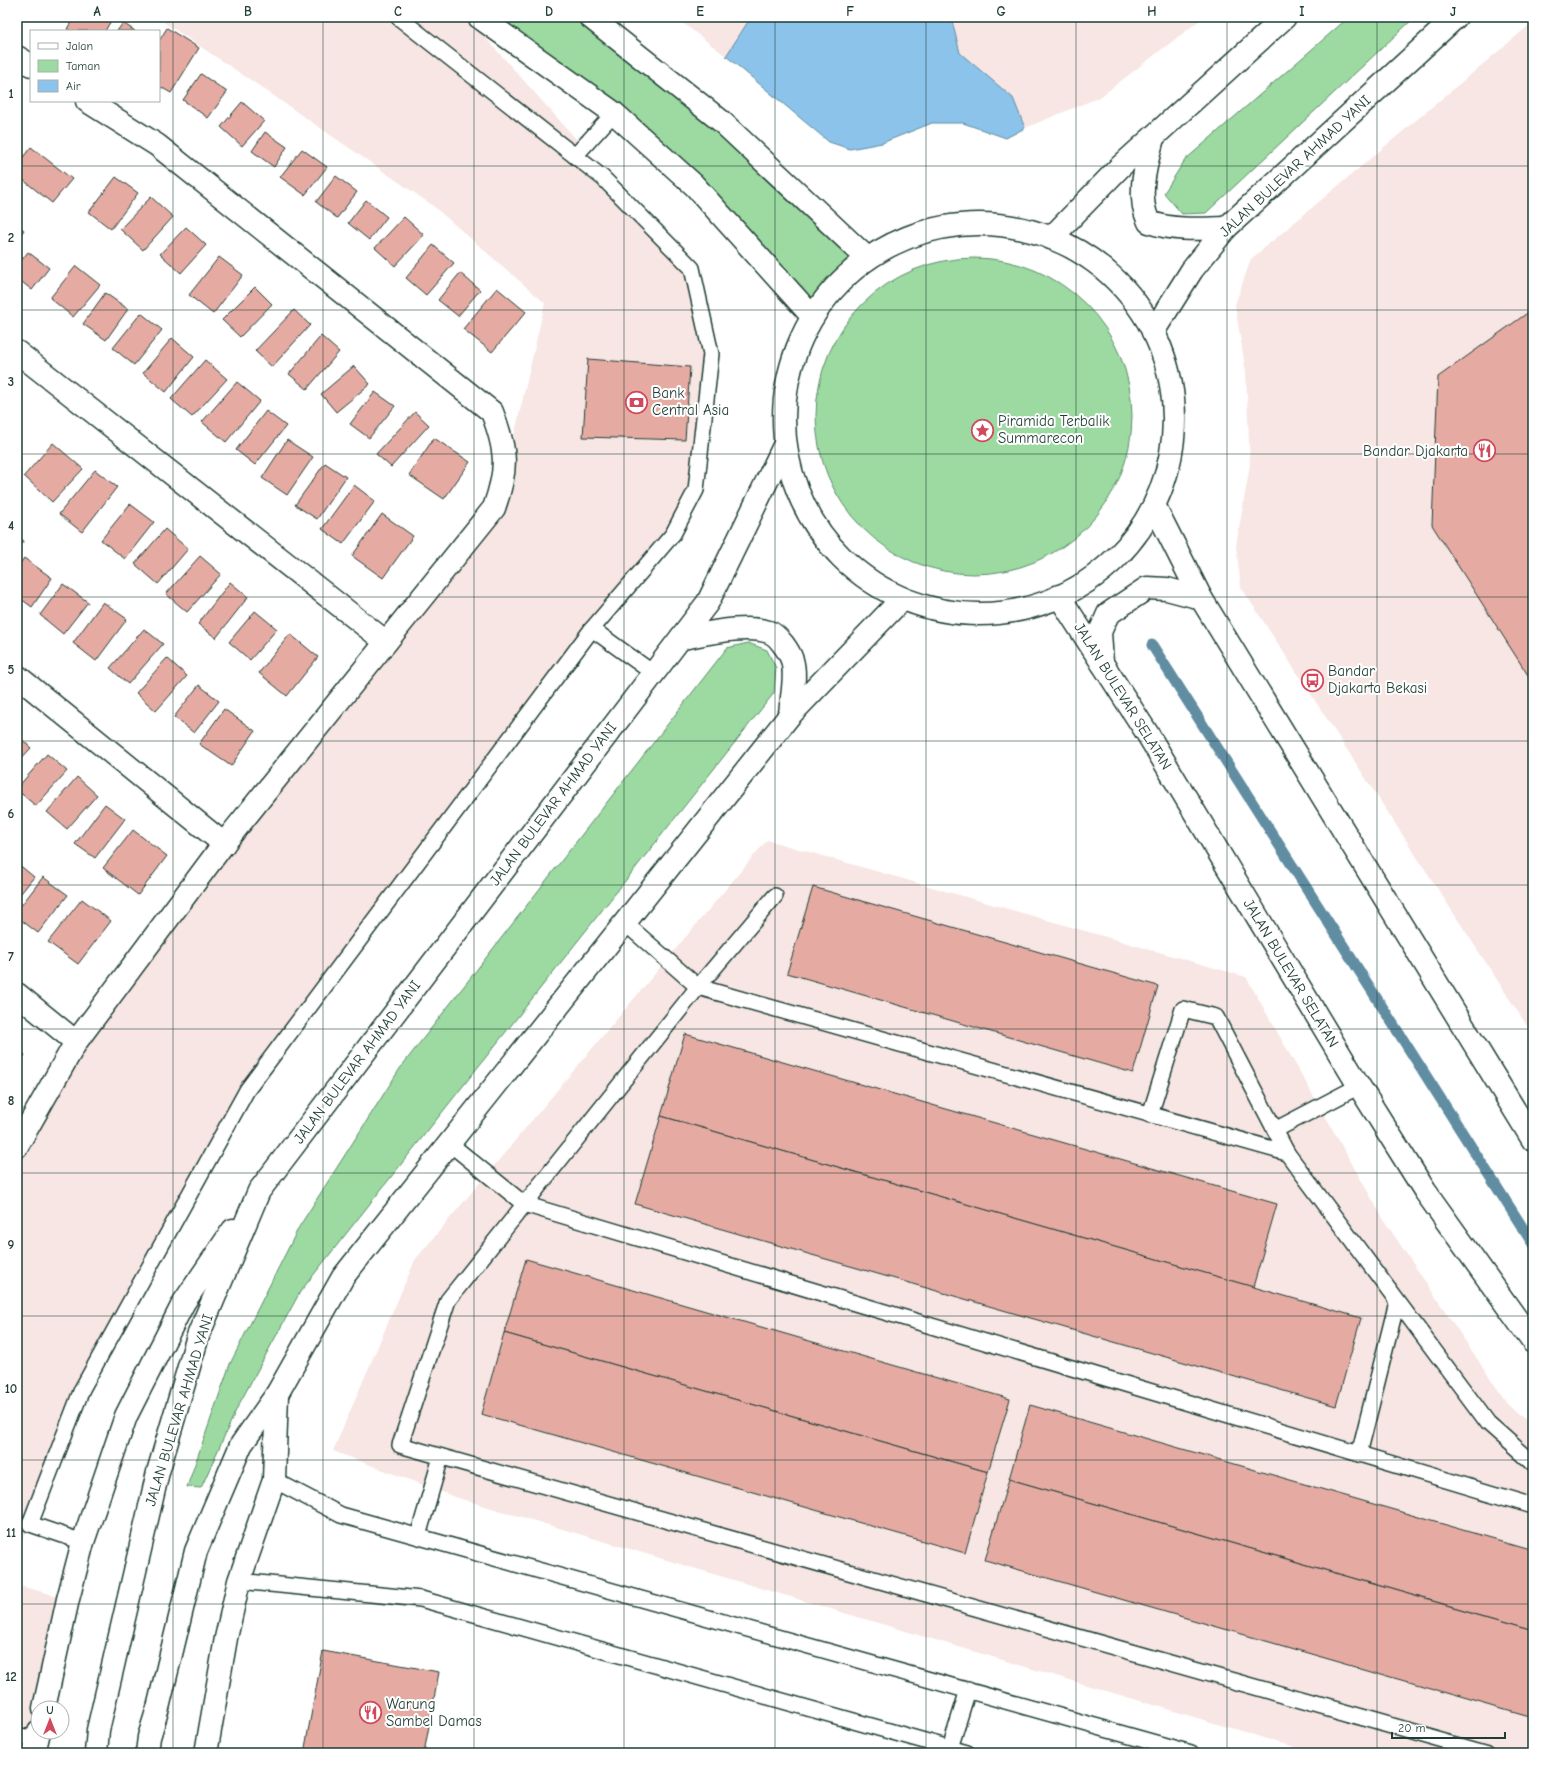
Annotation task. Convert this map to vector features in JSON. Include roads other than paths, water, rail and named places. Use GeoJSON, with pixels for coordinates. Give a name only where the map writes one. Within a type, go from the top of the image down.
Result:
{"type":"FeatureCollection","features":[{"type":"Feature","properties":{"kind":"main road"},"geometry":{"type":"LineString","coordinates":[[479,17],[614,113],[694,186],[811,315]]}},
{"type":"Feature","properties":{"kind":"main road"},"geometry":{"type":"LineString","coordinates":[[590,17],[721,121],[867,258]]}},
{"type":"Feature","properties":{"kind":"main road"},"geometry":{"type":"LineString","coordinates":[[1051,238],[1120,167],[1285,17]]}},
{"type":"Feature","properties":{"kind":"main road","name":"JALAN BULEVAR AHMAD YANI"},"geometry":{"type":"LineString","coordinates":[[1153,332],[1192,270],[1226,228],[1456,17]]}},
{"type":"Feature","properties":{"kind":"main road"},"geometry":{"type":"LineString","coordinates":[[17,56],[30,64]]}},
{"type":"Feature","properties":{"kind":"main road"},"geometry":{"type":"LineString","coordinates":[[17,1146],[76,1042],[224,844],[494,508],[503,484],[504,461],[502,438],[492,412],[157,145],[89,102]]}},
{"type":"Feature","properties":{"kind":"main road"},"geometry":{"type":"LineString","coordinates":[[1153,138],[1145,168],[1143,190],[1144,210],[1149,222],[1165,228],[1194,230],[1226,228]]}},
{"type":"Feature","properties":{"kind":"main road"},"geometry":{"type":"LineString","coordinates":[[988,224],[1051,238],[1082,255],[1110,276],[1134,302],[1153,332],[1165,363],[1177,417],[1173,465],[1157,511],[1130,542],[1093,577],[1059,596],[1008,612],[954,612],[902,599],[858,574],[822,539],[797,496],[783,448],[784,387],[811,315],[828,292],[867,258],[925,231],[988,224]]}},
{"type":"Feature","properties":{"kind":"main road"},"geometry":{"type":"LineString","coordinates":[[17,352],[386,642]]}},
{"type":"Feature","properties":{"kind":"main road","name":"JALAN BULEVAR AHMAD YANI"},"geometry":{"type":"LineString","coordinates":[[96,1753],[98,1730],[158,1472],[173,1419],[198,1336],[259,1191],[708,602],[783,448]]}},
{"type":"Feature","properties":{"kind":"main road"},"geometry":{"type":"LineString","coordinates":[[1157,511],[1201,598],[1533,1140]]}},
{"type":"Feature","properties":{"kind":"main road"},"geometry":{"type":"LineString","coordinates":[[1102,665],[1100,632],[1108,614],[1147,588],[1167,589],[1201,598]]}},
{"type":"Feature","properties":{"kind":"main road","name":"JALAN BULEVAR SELATAN"},"geometry":{"type":"LineString","coordinates":[[1059,596],[1147,733],[1359,1086],[1425,1191],[1533,1342]]}},
{"type":"Feature","properties":{"kind":"main road"},"geometry":{"type":"LineString","coordinates":[[148,1745],[196,1551],[240,1445],[277,1394],[343,1277],[790,714],[902,599]]}},
{"type":"Feature","properties":{"kind":"main road"},"geometry":{"type":"LineString","coordinates":[[681,638],[738,630],[770,632],[783,645],[792,660],[793,673],[790,714]]}},
{"type":"Feature","properties":{"kind":"main road"},"geometry":{"type":"LineString","coordinates":[[17,676],[224,844]]}},
{"type":"Feature","properties":{"kind":"main road"},"geometry":{"type":"LineString","coordinates":[[17,994],[76,1042]]}},
{"type":"Feature","properties":{"kind":"main road"},"geometry":{"type":"LineString","coordinates":[[46,1700],[68,1599],[83,1542],[129,1409],[184,1302],[259,1191]]}},
{"type":"Feature","properties":{"kind":"main road"},"geometry":{"type":"LineString","coordinates":[[206,1753],[226,1638],[239,1581],[274,1480],[277,1394]]}},
{"type":"Feature","properties":{"kind":"lane"},"geometry":{"type":"LineString","coordinates":[[83,1542],[30,1524],[82,1389],[247,1090],[592,629],[673,534],[696,490],[711,354],[692,268],[604,178],[398,17]]}},
{"type":"Feature","properties":{"kind":"lane"},"geometry":{"type":"LineString","coordinates":[[575,156],[614,113]]}},
{"type":"Feature","properties":{"kind":"lane"},"geometry":{"type":"LineString","coordinates":[[592,629],[653,673]]}},
{"type":"Feature","properties":{"kind":"lane"},"geometry":{"type":"LineString","coordinates":[[775,896],[698,987],[448,1300],[400,1445],[1488,1753]]}},
{"type":"Feature","properties":{"kind":"lane"},"geometry":{"type":"LineString","coordinates":[[625,923],[698,987],[1287,1153]]}},
{"type":"Feature","properties":{"kind":"lane"},"geometry":{"type":"LineString","coordinates":[[1150,1115],[1183,1009],[1216,1017],[1287,1153],[1488,1423],[1533,1463]]}},
{"type":"Feature","properties":{"kind":"lane"},"geometry":{"type":"LineString","coordinates":[[1275,1130],[1359,1086]]}},
{"type":"Feature","properties":{"kind":"lane"},"geometry":{"type":"LineString","coordinates":[[449,1143],[524,1204],[1533,1506]]}},
{"type":"Feature","properties":{"kind":"lane"},"geometry":{"type":"LineString","coordinates":[[1359,1454],[1397,1302]]}},
{"type":"Feature","properties":{"kind":"lane"},"geometry":{"type":"LineString","coordinates":[[418,1536],[441,1457]]}},
{"type":"Feature","properties":{"kind":"lane"},"geometry":{"type":"LineString","coordinates":[[274,1480],[341,1515],[1191,1753]]}},
{"type":"Feature","properties":{"kind":"lane"},"geometry":{"type":"LineString","coordinates":[[239,1581],[421,1599],[967,1753]]}},
{"type":"Feature","properties":{"kind":"lane"},"geometry":{"type":"LineString","coordinates":[[950,1748],[968,1690]]}},
{"type":"Feature","properties":{"kind":"water"},"geometry":{"type":"Polygon","coordinates":[[[751,17],[951,17],[960,53],[1013,98],[1025,128],[1006,138],[963,123],[932,123],[882,143],[850,149],[829,142],[726,56],[751,17]]]}},
{"type":"Feature","properties":{"kind":"waterway"},"geometry":{"type":"LineString","coordinates":[[1152,645],[1533,1244]]}},
{"type":"Feature","properties":{"kind":"place","name":"Bank Central Asia"},"geometry":{"type":"Point","coordinates":[636,402]}},
{"type":"Feature","properties":{"kind":"place","name":"Piramida Terbalik Summarecon"},"geometry":{"type":"Point","coordinates":[983,430]}},
{"type":"Feature","properties":{"kind":"place","name":"Bandar Djakarta"},"geometry":{"type":"Point","coordinates":[1484,451]}},
{"type":"Feature","properties":{"kind":"place","name":"Bandar Djakarta Bekasi"},"geometry":{"type":"Point","coordinates":[1312,680]}},
{"type":"Feature","properties":{"kind":"place","name":"Warung Sambel Damas"},"geometry":{"type":"Point","coordinates":[371,1713]}}]}
